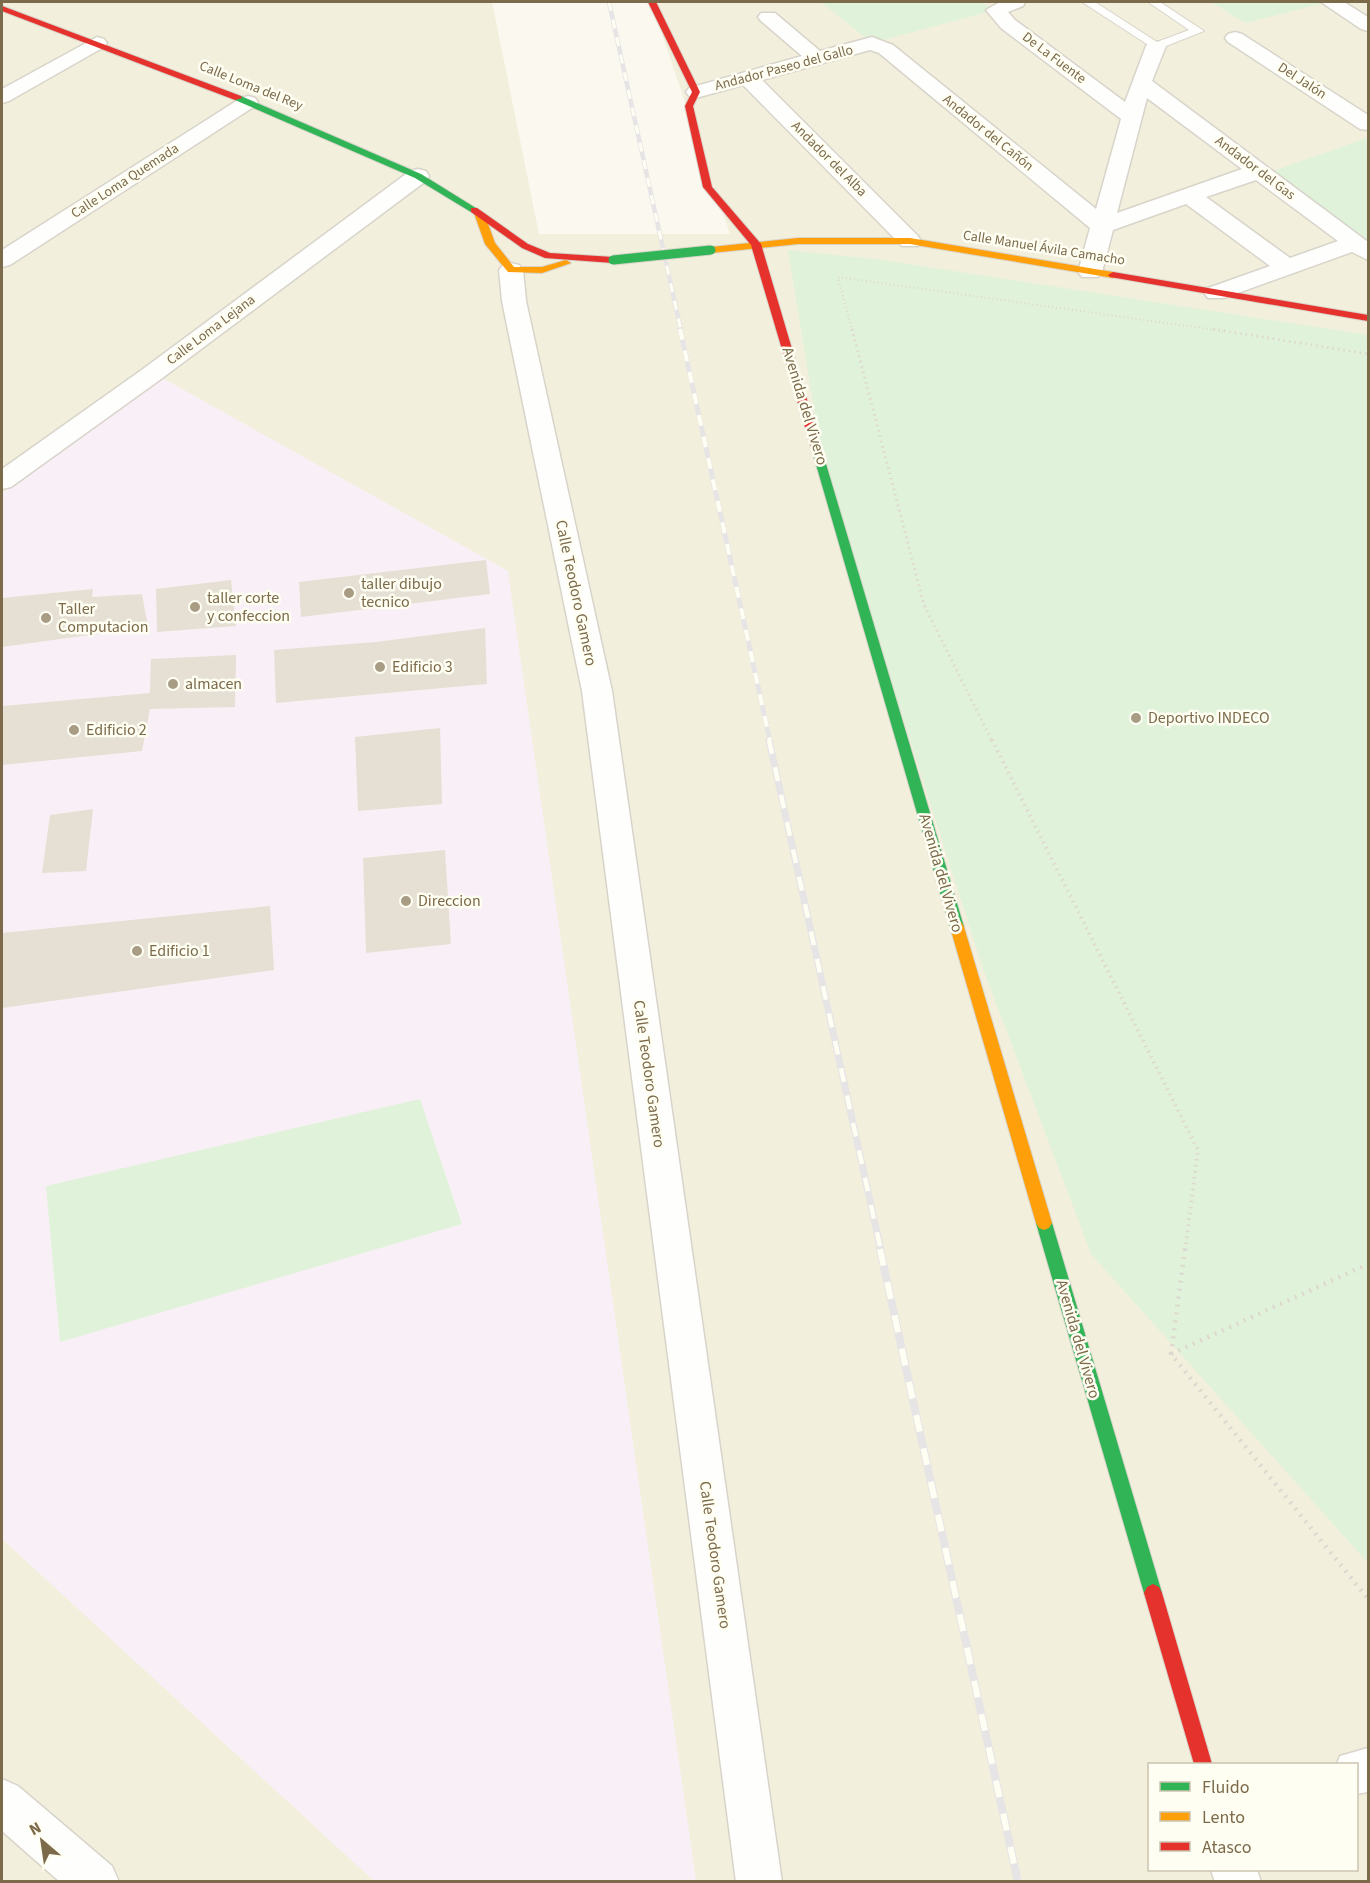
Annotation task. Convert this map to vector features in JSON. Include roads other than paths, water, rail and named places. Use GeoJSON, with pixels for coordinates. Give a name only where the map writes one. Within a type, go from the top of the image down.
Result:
{"type":"FeatureCollection","features":[{"type":"Feature","properties":{"kind":"street"},"geometry":{"type":"LineString","coordinates":[[652,2],[696,92]]}},
{"type":"Feature","properties":{"kind":"street","name":"De La Fuente"},"geometry":{"type":"LineString","coordinates":[[1016,2],[996,10],[1008,24],[1132,117]]}},
{"type":"Feature","properties":{"kind":"street"},"geometry":{"type":"LineString","coordinates":[[1331,2],[1368,25]]}},
{"type":"Feature","properties":{"kind":"street","name":"Calle Loma del Rey"},"geometry":{"type":"LineString","coordinates":[[2,8],[248,102],[418,176],[451,194],[525,246],[548,256],[577,260],[613,260],[711,250]]}},
{"type":"Feature","properties":{"kind":"street"},"geometry":{"type":"LineString","coordinates":[[768,17],[817,59]]}},
{"type":"Feature","properties":{"kind":"street","name":"Del Jalón"},"geometry":{"type":"LineString","coordinates":[[1235,39],[1368,124]]}},
{"type":"Feature","properties":{"kind":"street"},"geometry":{"type":"LineString","coordinates":[[2,97],[97,43]]}},
{"type":"Feature","properties":{"kind":"street","name":"Andador Paseo del Gallo"},"geometry":{"type":"LineString","coordinates":[[696,92],[872,43]]}},
{"type":"Feature","properties":{"kind":"street","name":"Andador del Cañón"},"geometry":{"type":"LineString","coordinates":[[872,43],[886,50],[1102,226]]}},
{"type":"Feature","properties":{"kind":"street"},"geometry":{"type":"LineString","coordinates":[[1090,272],[1141,83],[1156,46]]}},
{"type":"Feature","properties":{"kind":"street","name":"Andador del Alba"},"geometry":{"type":"LineString","coordinates":[[748,78],[910,241]]}},
{"type":"Feature","properties":{"kind":"street","name":"Andador del Gas"},"geometry":{"type":"LineString","coordinates":[[1141,83],[1362,248]]}},
{"type":"Feature","properties":{"kind":"street","name":"Avenida del Vivero"},"geometry":{"type":"LineString","coordinates":[[696,92],[689,106],[708,187],[756,244],[1203,1763]]}},
{"type":"Feature","properties":{"kind":"street","name":"Calle Loma Quemada"},"geometry":{"type":"LineString","coordinates":[[2,260],[248,102]]}},
{"type":"Feature","properties":{"kind":"street"},"geometry":{"type":"LineString","coordinates":[[1102,226],[1259,171]]}},
{"type":"Feature","properties":{"kind":"street","name":"Calle Loma Lejana"},"geometry":{"type":"LineString","coordinates":[[2,481],[152,374],[418,176]]}},
{"type":"Feature","properties":{"kind":"street"},"geometry":{"type":"LineString","coordinates":[[1190,196],[1287,267]]}},
{"type":"Feature","properties":{"kind":"street"},"geometry":{"type":"LineString","coordinates":[[479,213],[484,234],[498,259],[511,270]]}},
{"type":"Feature","properties":{"kind":"street","name":"Calle Manuel Ávila Camacho"},"geometry":{"type":"LineString","coordinates":[[711,250],[756,244],[846,240],[910,241],[1368,318]]}},
{"type":"Feature","properties":{"kind":"street"},"geometry":{"type":"LineString","coordinates":[[1216,293],[1287,267],[1362,248]]}},
{"type":"Feature","properties":{"kind":"street","name":"Calle Loma del Rey"},"geometry":{"type":"LineString","coordinates":[[511,270],[542,270],[577,260]]}},
{"type":"Feature","properties":{"kind":"street","name":"Calle Teodoro Gamero"},"geometry":{"type":"LineString","coordinates":[[511,270],[514,301],[597,691],[759,1881]]}},
{"type":"Feature","properties":{"kind":"street"},"geometry":{"type":"LineString","coordinates":[[2,1802],[96,1881]]}},
{"type":"Feature","properties":{"kind":"lane"},"geometry":{"type":"LineString","coordinates":[[1088,2],[1156,46],[1197,31],[1153,2]]}},
{"type":"Feature","properties":{"kind":"railway"},"geometry":{"type":"LineString","coordinates":[[609,2],[681,331]]}},
{"type":"Feature","properties":{"kind":"railway"},"geometry":{"type":"LineString","coordinates":[[680,329],[770,741]]}},
{"type":"Feature","properties":{"kind":"railway"},"geometry":{"type":"LineString","coordinates":[[769,740],[881,1251]]}},
{"type":"Feature","properties":{"kind":"railway"},"geometry":{"type":"LineString","coordinates":[[880,1249],[1018,1882]]}},
{"type":"Feature","properties":{"kind":"place","name":"taller dibujo tecnico"},"geometry":{"type":"Point","coordinates":[349,593]}},
{"type":"Feature","properties":{"kind":"place","name":"taller corte y confeccion"},"geometry":{"type":"Point","coordinates":[195,607]}},
{"type":"Feature","properties":{"kind":"place","name":"Taller Computacion"},"geometry":{"type":"Point","coordinates":[46,618]}},
{"type":"Feature","properties":{"kind":"place","name":"Edificio 3"},"geometry":{"type":"Point","coordinates":[380,667]}},
{"type":"Feature","properties":{"kind":"place","name":"almacen"},"geometry":{"type":"Point","coordinates":[173,684]}},
{"type":"Feature","properties":{"kind":"place","name":"Deportivo INDECO"},"geometry":{"type":"Point","coordinates":[1136,718]}},
{"type":"Feature","properties":{"kind":"place","name":"Edificio 2"},"geometry":{"type":"Point","coordinates":[74,730]}},
{"type":"Feature","properties":{"kind":"place","name":"Direccion"},"geometry":{"type":"Point","coordinates":[406,901]}},
{"type":"Feature","properties":{"kind":"place","name":"Edificio 1"},"geometry":{"type":"Point","coordinates":[137,951]}}]}
